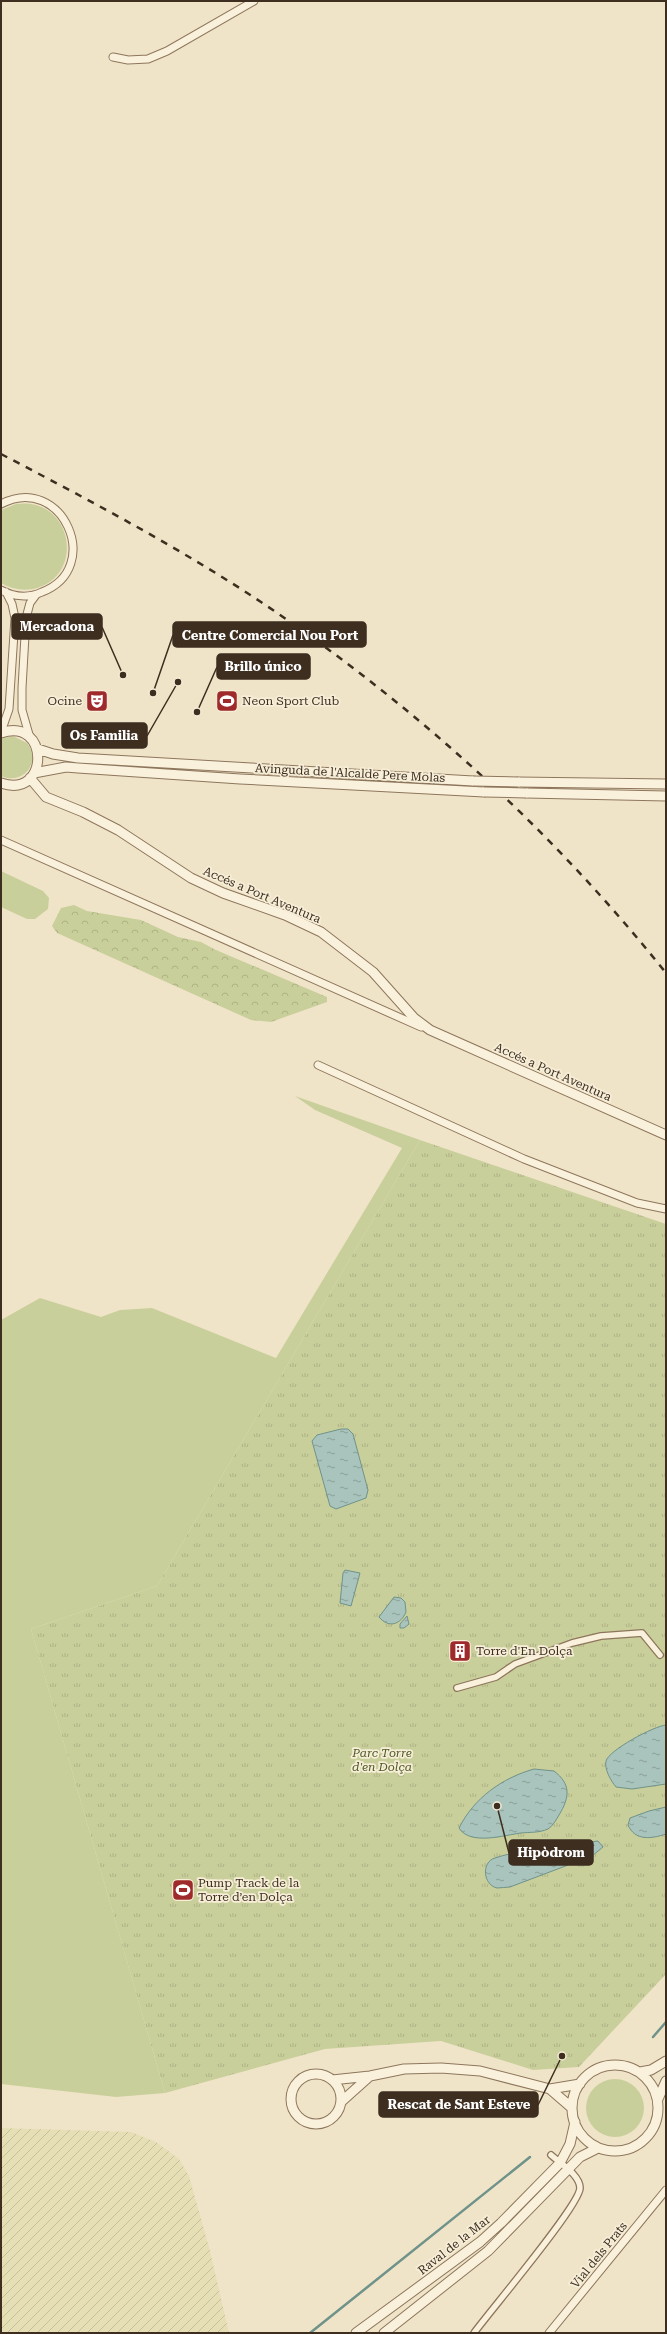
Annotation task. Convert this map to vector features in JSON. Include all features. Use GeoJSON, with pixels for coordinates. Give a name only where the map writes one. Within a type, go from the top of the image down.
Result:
{"type":"FeatureCollection","features":[{"type":"Feature","properties":{"kind":"street"},"geometry":{"type":"LineString","coordinates":[[113,57],[128,60],[148,59],[167,51],[254,1]]}},
{"type":"Feature","properties":{"kind":"street"},"geometry":{"type":"LineString","coordinates":[[2,502],[20,498],[44,502],[57,510],[66,520],[71,532],[73,553],[68,569],[55,585],[36,595],[30,602],[26,618],[22,710],[30,738],[38,749],[39,759],[32,776]]}},
{"type":"Feature","properties":{"kind":"street"},"geometry":{"type":"LineString","coordinates":[[3,591],[16,595],[36,595]]}},
{"type":"Feature","properties":{"kind":"street"},"geometry":{"type":"LineString","coordinates":[[3,591],[12,604],[15,618],[9,710],[1,732],[16,731],[30,738]]}},
{"type":"Feature","properties":{"kind":"street","name":"Avinguda de l'Alcalde Pere Molas"},"geometry":{"type":"LineString","coordinates":[[38,749],[53,754],[78,758],[473,781],[666,784]]}},
{"type":"Feature","properties":{"kind":"street","name":"Avinguda de l'Alcalde Pere Molas"},"geometry":{"type":"LineString","coordinates":[[1,783],[15,785],[32,776],[66,767],[240,779],[484,792],[666,796]]}},
{"type":"Feature","properties":{"kind":"street","name":"Accés a Port Aventura"},"geometry":{"type":"LineString","coordinates":[[32,776],[46,797],[83,812],[118,830],[190,878],[223,894],[285,915],[321,932],[359,960],[390,989],[414,1018],[430,1030]]}},
{"type":"Feature","properties":{"kind":"street","name":"Accés a Port Aventura"},"geometry":{"type":"LineString","coordinates":[[1,840],[666,1135]]}},
{"type":"Feature","properties":{"kind":"street"},"geometry":{"type":"LineString","coordinates":[[318,1065],[524,1159],[637,1203],[666,1209]]}},
{"type":"Feature","properties":{"kind":"street"},"geometry":{"type":"LineString","coordinates":[[457,1688],[496,1677],[515,1664],[548,1651],[601,1636],[642,1633],[660,1655]]}},
{"type":"Feature","properties":{"kind":"street"},"geometry":{"type":"LineString","coordinates":[[640,2072],[651,2070],[666,2061]]}},
{"type":"Feature","properties":{"kind":"street","name":"Raval de la Mar"},"geometry":{"type":"LineString","coordinates":[[356,2333],[480,2242],[560,2163],[570,2144],[574,2122],[572,2108],[573,2100],[580,2084],[592,2072],[608,2065],[625,2066],[640,2072]]}},
{"type":"Feature","properties":{"kind":"street"},"geometry":{"type":"LineString","coordinates":[[370,2076],[341,2102],[333,2117],[318,2123],[302,2119],[293,2106],[293,2091],[304,2078],[316,2074],[332,2080],[370,2076],[404,2069],[440,2068],[480,2071],[550,2089],[580,2084]]}},
{"type":"Feature","properties":{"kind":"street"},"geometry":{"type":"LineString","coordinates":[[640,2072],[650,2081],[658,2099]]}},
{"type":"Feature","properties":{"kind":"street"},"geometry":{"type":"LineString","coordinates":[[332,2080],[340,2092],[341,2102]]}},
{"type":"Feature","properties":{"kind":"street"},"geometry":{"type":"LineString","coordinates":[[598,2148],[611,2151],[625,2150],[643,2142],[652,2131],[657,2119],[658,2099],[666,2081]]}},
{"type":"Feature","properties":{"kind":"street"},"geometry":{"type":"LineString","coordinates":[[550,2089],[572,2108]]}},
{"type":"Feature","properties":{"kind":"street","name":"Raval de la Mar"},"geometry":{"type":"LineString","coordinates":[[574,2122],[586,2140],[598,2148]]}},
{"type":"Feature","properties":{"kind":"street","name":"Raval de la Mar"},"geometry":{"type":"LineString","coordinates":[[384,2333],[488,2251],[585,2153],[598,2148]]}},
{"type":"Feature","properties":{"kind":"street"},"geometry":{"type":"LineString","coordinates":[[474,2333],[565,2217],[580,2189],[579,2180],[551,2154]]}},
{"type":"Feature","properties":{"kind":"street","name":"Vial dels Prats"},"geometry":{"type":"LineString","coordinates":[[549,2333],[666,2190]]}},
{"type":"Feature","properties":{"kind":"shaded area"},"geometry":{"type":"Polygon","coordinates":[[[1,2128],[131,2132],[156,2142],[179,2159],[189,2176],[210,2251],[229,2333],[1,2333],[1,2128]]]}},
{"type":"Feature","properties":{"kind":"green space"},"geometry":{"type":"Polygon","coordinates":[[[16,504],[35,505],[50,512],[61,524],[66,539],[66,555],[61,570],[50,582],[33,589],[17,589],[1,583],[1,510],[16,504]]]}},
{"type":"Feature","properties":{"kind":"green space"},"geometry":{"type":"Polygon","coordinates":[[[13,736],[27,743],[31,750],[32,758],[28,770],[23,775],[16,778],[9,778],[1,776],[1,739],[13,736]]]}},
{"type":"Feature","properties":{"kind":"green space"},"geometry":{"type":"Polygon","coordinates":[[[1,871],[43,891],[49,898],[48,909],[35,919],[27,919],[1,907],[1,871]]]}},
{"type":"Feature","properties":{"kind":"green space"},"geometry":{"type":"Polygon","coordinates":[[[74,905],[87,911],[141,920],[178,937],[201,942],[216,950],[327,997],[327,1002],[271,1022],[251,1020],[57,933],[52,926],[61,908],[74,905]]]}},
{"type":"Feature","properties":{"kind":"green space"},"geometry":{"type":"Polygon","coordinates":[[[295,1096],[420,1140],[157,1586],[31,1629],[165,2093],[116,2097],[1,2084],[1,1320],[40,1298],[101,1317],[120,1310],[152,1308],[276,1358],[402,1148],[315,1110],[295,1096]]]}},
{"type":"Feature","properties":{"kind":"green space","name":"Parc Torre d'en Dolça"},"geometry":{"type":"Polygon","coordinates":[[[420,1140],[666,1224],[666,1974],[579,2067],[533,2070],[441,2041],[325,2049],[165,2093],[31,1629],[157,1586],[420,1140]]]}},
{"type":"Feature","properties":{"kind":"green space"},"geometry":{"type":"Polygon","coordinates":[[[615,2079],[626,2081],[639,2092],[642,2097],[644,2108],[642,2119],[631,2132],[626,2135],[615,2137],[604,2135],[591,2124],[588,2119],[586,2108],[588,2097],[599,2084],[604,2081],[615,2079]]]}},
{"type":"Feature","properties":{"kind":"water"},"geometry":{"type":"Polygon","coordinates":[[[341,1429],[348,1429],[353,1434],[368,1490],[366,1498],[336,1509],[330,1506],[312,1441],[317,1435],[341,1429]]]}},
{"type":"Feature","properties":{"kind":"water"},"geometry":{"type":"Polygon","coordinates":[[[345,1570],[360,1573],[351,1606],[340,1603],[343,1573],[345,1570]]]}},
{"type":"Feature","properties":{"kind":"water"},"geometry":{"type":"Polygon","coordinates":[[[394,1597],[401,1598],[405,1602],[406,1612],[401,1620],[391,1624],[383,1621],[379,1617],[394,1597]]]}},
{"type":"Feature","properties":{"kind":"water"},"geometry":{"type":"Polygon","coordinates":[[[407,1616],[409,1624],[404,1628],[400,1628],[400,1624],[407,1616]]]}},
{"type":"Feature","properties":{"kind":"water"},"geometry":{"type":"Polygon","coordinates":[[[666,1725],[666,1784],[632,1789],[616,1787],[606,1768],[606,1761],[609,1756],[633,1739],[660,1726],[666,1725]]]}},
{"type":"Feature","properties":{"kind":"water"},"geometry":{"type":"Polygon","coordinates":[[[534,1769],[554,1771],[564,1781],[566,1786],[567,1797],[563,1808],[550,1828],[538,1832],[479,1838],[471,1837],[459,1828],[473,1807],[490,1791],[511,1778],[534,1769]]]}},
{"type":"Feature","properties":{"kind":"water"},"geometry":{"type":"Polygon","coordinates":[[[666,1807],[666,1834],[649,1838],[639,1836],[631,1830],[628,1825],[630,1818],[666,1807]]]}},
{"type":"Feature","properties":{"kind":"water"},"geometry":{"type":"Polygon","coordinates":[[[598,1841],[603,1847],[592,1856],[510,1887],[497,1888],[489,1883],[487,1878],[487,1864],[490,1860],[495,1858],[598,1841]]]}},
{"type":"Feature","properties":{"kind":"waterway"},"geometry":{"type":"LineString","coordinates":[[653,2037],[666,2022]]}},
{"type":"Feature","properties":{"kind":"waterway"},"geometry":{"type":"LineString","coordinates":[[310,2333],[530,2157]]}},
{"type":"Feature","properties":{"kind":"railway"},"geometry":{"type":"LineString","coordinates":[[1,454],[198,562],[261,602],[373,683],[478,772],[528,819],[622,920],[666,973]]}},
{"type":"Feature","properties":{"kind":"place","name":"Mercadona"},"geometry":{"type":"Point","coordinates":[123,675]}},
{"type":"Feature","properties":{"kind":"place","name":"Os Familia"},"geometry":{"type":"Point","coordinates":[178,682]}},
{"type":"Feature","properties":{"kind":"place","name":"Centre Comercial Nou Port"},"geometry":{"type":"Point","coordinates":[153,693]}},
{"type":"Feature","properties":{"kind":"place","name":"Ocine"},"geometry":{"type":"Point","coordinates":[97,701]}},
{"type":"Feature","properties":{"kind":"place","name":"Neon Sport Club"},"geometry":{"type":"Point","coordinates":[227,701]}},
{"type":"Feature","properties":{"kind":"place","name":"Brillo único"},"geometry":{"type":"Point","coordinates":[197,712]}},
{"type":"Feature","properties":{"kind":"place","name":"Torre d'En Dolça"},"geometry":{"type":"Point","coordinates":[460,1651]}},
{"type":"Feature","properties":{"kind":"place","name":"Hipòdrom"},"geometry":{"type":"Point","coordinates":[497,1806]}},
{"type":"Feature","properties":{"kind":"place","name":"Pump Track de la Torre d’en Dolça"},"geometry":{"type":"Point","coordinates":[183,1890]}},
{"type":"Feature","properties":{"kind":"place","name":"Rescat de Sant Esteve"},"geometry":{"type":"Point","coordinates":[562,2056]}}]}
